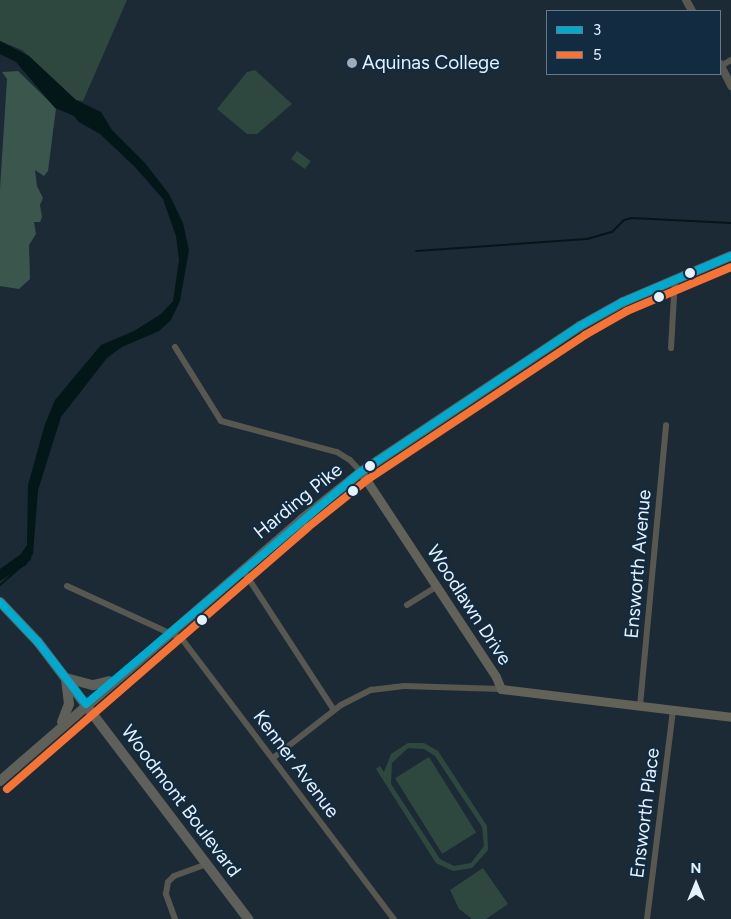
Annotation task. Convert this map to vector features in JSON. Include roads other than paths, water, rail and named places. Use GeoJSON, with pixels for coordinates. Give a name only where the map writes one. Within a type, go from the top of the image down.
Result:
{"type":"FeatureCollection","features":[{"type":"Feature","properties":{"kind":"main road","name":"Harding Pike"},"geometry":{"type":"LineString","coordinates":[[0,781],[86,704],[361,472],[580,326],[675,278],[731,256]]}},
{"type":"Feature","properties":{"kind":"main road","name":"Woodlawn Drive"},"geometry":{"type":"LineString","coordinates":[[361,472],[438,586],[496,677],[501,689],[731,717]]}},
{"type":"Feature","properties":{"kind":"main road","name":"Woodmont Boulevard"},"geometry":{"type":"LineString","coordinates":[[0,602],[38,642],[66,677],[248,919]]}},
{"type":"Feature","properties":{"kind":"main road"},"geometry":{"type":"LineString","coordinates":[[60,727],[70,704],[66,677],[92,685],[118,678]]}},
{"type":"Feature","properties":{"kind":"street"},"geometry":{"type":"LineString","coordinates":[[721,67],[731,86]]}},
{"type":"Feature","properties":{"kind":"street"},"geometry":{"type":"LineString","coordinates":[[671,348],[675,278]]}},
{"type":"Feature","properties":{"kind":"street"},"geometry":{"type":"LineString","coordinates":[[175,347],[221,421],[337,452],[350,460],[361,472]]}},
{"type":"Feature","properties":{"kind":"street","name":"Ensworth Avenue"},"geometry":{"type":"LineString","coordinates":[[640,706],[666,426]]}},
{"type":"Feature","properties":{"kind":"street"},"geometry":{"type":"LineString","coordinates":[[243,570],[334,710]]}},
{"type":"Feature","properties":{"kind":"street","name":"Kenner Avenue"},"geometry":{"type":"LineString","coordinates":[[67,586],[182,639],[394,919]]}},
{"type":"Feature","properties":{"kind":"street"},"geometry":{"type":"LineString","coordinates":[[407,605],[438,586]]}},
{"type":"Feature","properties":{"kind":"street"},"geometry":{"type":"LineString","coordinates":[[273,758],[334,710],[362,694],[386,687],[501,689]]}},
{"type":"Feature","properties":{"kind":"street","name":"Ensworth Place"},"geometry":{"type":"LineString","coordinates":[[647,919],[673,710]]}},
{"type":"Feature","properties":{"kind":"street"},"geometry":{"type":"LineString","coordinates":[[175,919],[166,894],[168,882],[174,876],[207,864]]}},
{"type":"Feature","properties":{"kind":"waterway"},"geometry":{"type":"LineString","coordinates":[[416,251],[587,239],[612,232],[624,220],[632,218],[731,223]]}},
{"type":"Feature","properties":{"kind":"waterway"},"geometry":{"type":"LineString","coordinates":[[0,585],[30,559]]}},
{"type":"Feature","properties":{"kind":"place","name":"Aquinas College"},"geometry":{"type":"Point","coordinates":[352,63]}}]}
